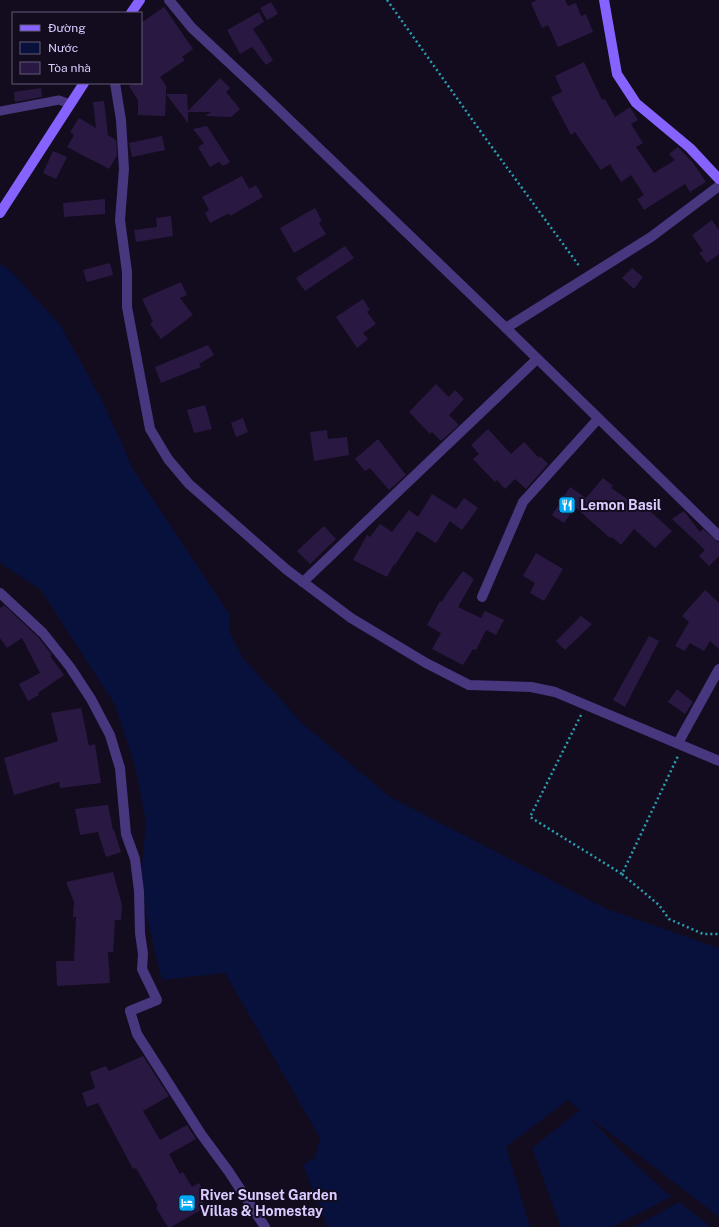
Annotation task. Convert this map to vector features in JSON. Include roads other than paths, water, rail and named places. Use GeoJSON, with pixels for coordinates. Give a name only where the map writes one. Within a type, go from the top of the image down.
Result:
{"type":"FeatureCollection","features":[{"type":"Feature","properties":{"kind":"street"},"geometry":{"type":"LineString","coordinates":[[132,12],[140,0]]}},
{"type":"Feature","properties":{"kind":"street"},"geometry":{"type":"LineString","coordinates":[[169,0],[192,28],[506,328],[719,536]]}},
{"type":"Feature","properties":{"kind":"street"},"geometry":{"type":"LineString","coordinates":[[604,0],[617,74],[636,103],[690,148],[719,179]]}},
{"type":"Feature","properties":{"kind":"street"},"geometry":{"type":"LineString","coordinates":[[0,214],[83,84]]}},
{"type":"Feature","properties":{"kind":"street"},"geometry":{"type":"LineString","coordinates":[[115,84],[121,120],[124,169],[120,220],[127,272],[127,307],[150,429],[168,460],[189,484],[302,582],[351,618],[426,663],[469,685],[532,687],[555,692],[719,761]]}},
{"type":"Feature","properties":{"kind":"street"},"geometry":{"type":"LineString","coordinates":[[506,328],[651,237],[719,186]]}},
{"type":"Feature","properties":{"kind":"street"},"geometry":{"type":"LineString","coordinates":[[302,582],[537,359]]}},
{"type":"Feature","properties":{"kind":"street"},"geometry":{"type":"LineString","coordinates":[[482,597],[523,502],[598,419]]}},
{"type":"Feature","properties":{"kind":"street"},"geometry":{"type":"LineString","coordinates":[[0,593],[43,633],[70,667],[91,699],[110,735],[120,768],[126,834],[135,859],[139,891],[140,934],[143,954],[142,969],[157,1000],[130,1011],[137,1034],[201,1134],[229,1172],[265,1227]]}},
{"type":"Feature","properties":{"kind":"street"},"geometry":{"type":"LineString","coordinates":[[681,744],[719,669]]}},
{"type":"Feature","properties":{"kind":"lane"},"geometry":{"type":"LineString","coordinates":[[0,111],[59,100],[70,104]]}},
{"type":"Feature","properties":{"kind":"water"},"geometry":{"type":"Polygon","coordinates":[[[0,264],[12,272],[60,325],[103,402],[133,469],[230,615],[229,631],[242,657],[303,724],[390,797],[607,909],[719,948],[719,1217],[588,1116],[621,1151],[671,1197],[613,1227],[561,1227],[532,1148],[580,1110],[568,1100],[506,1147],[530,1227],[327,1227],[303,1165],[315,1158],[320,1138],[225,973],[162,980],[146,914],[141,877],[146,821],[135,766],[115,705],[41,590],[0,563],[0,264]]]}},
{"type":"Feature","properties":{"kind":"water"},"geometry":{"type":"Polygon","coordinates":[[[679,1202],[711,1227],[634,1227],[679,1202]]]}},
{"type":"Feature","properties":{"kind":"place","name":"Lemon Basil"},"geometry":{"type":"Point","coordinates":[567,505]}},
{"type":"Feature","properties":{"kind":"place","name":"River Sunset Garden Villas & Homestay"},"geometry":{"type":"Point","coordinates":[187,1203]}}]}
